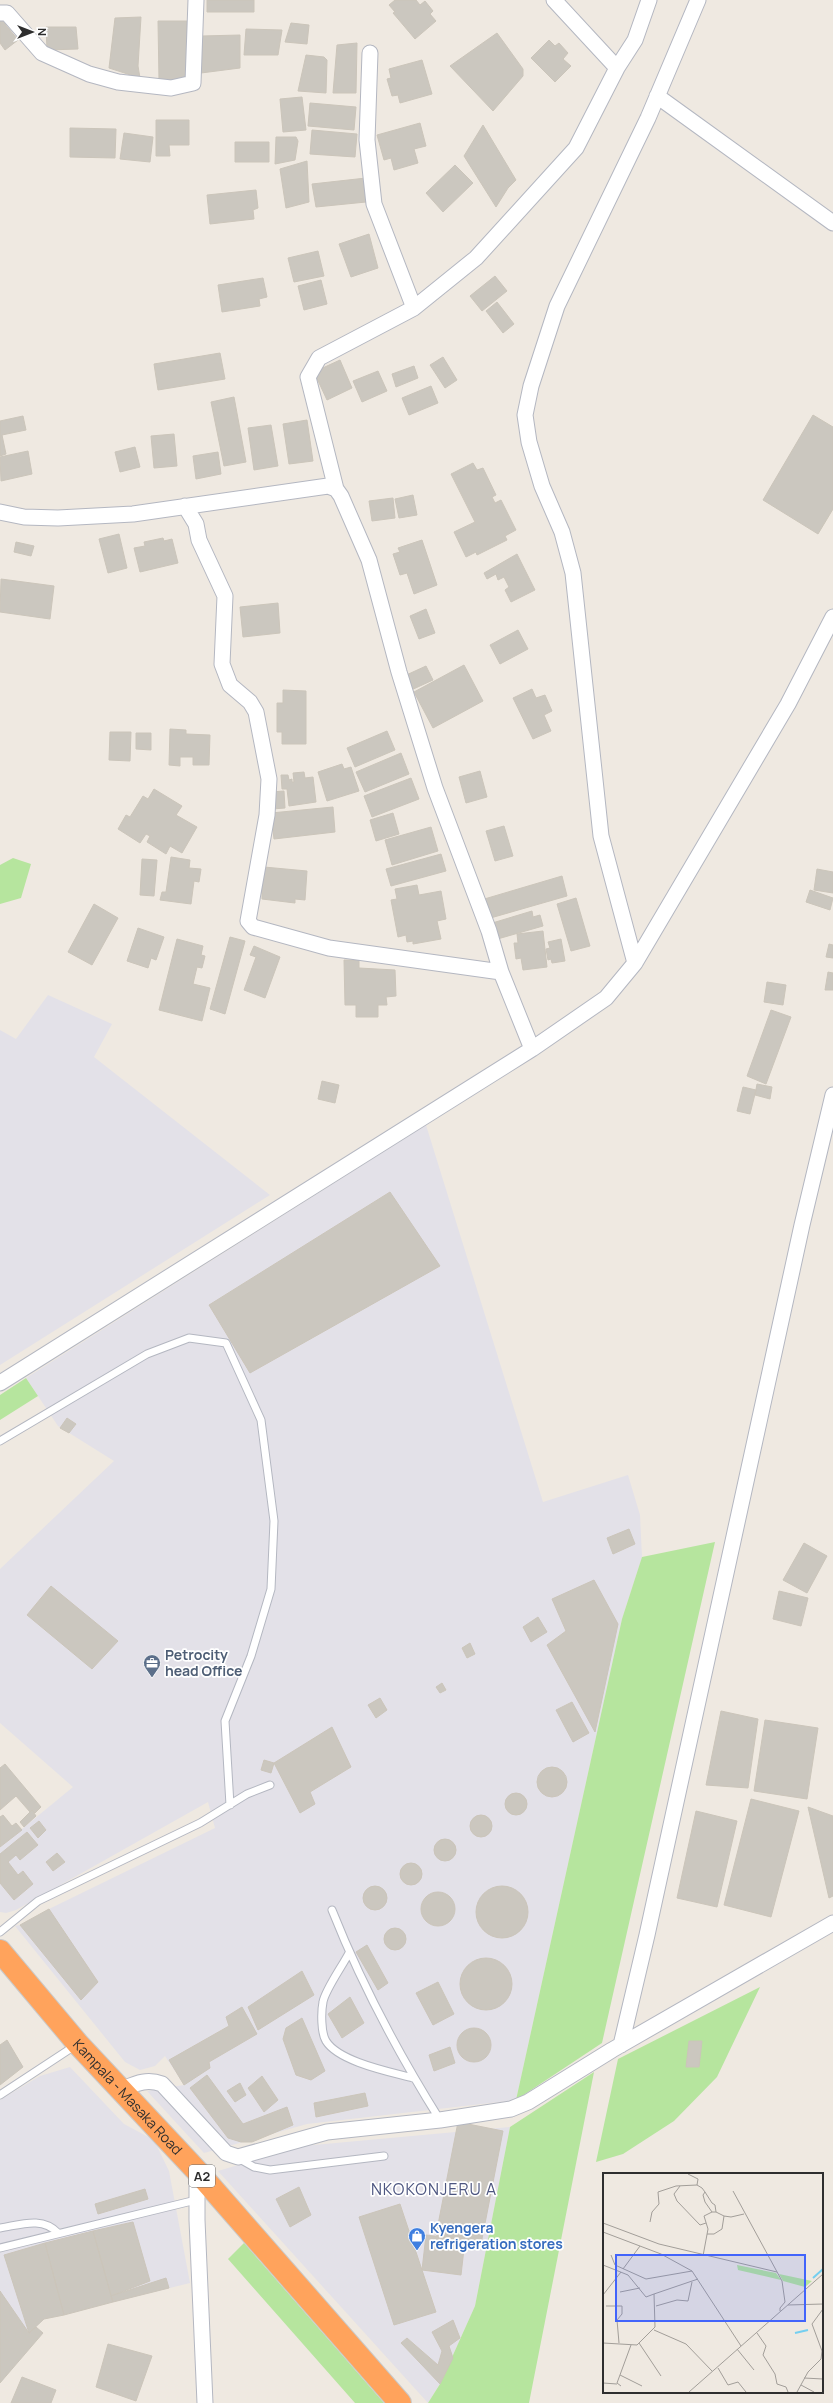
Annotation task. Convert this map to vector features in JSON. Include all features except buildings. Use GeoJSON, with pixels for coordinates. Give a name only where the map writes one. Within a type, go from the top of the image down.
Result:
{"type":"FeatureCollection","features":[{"type":"Feature","properties":{"kind":"highway","name":"Kampala - Masaka Road"},"geometry":{"type":"LineString","coordinates":[[0,1951],[78,2044],[198,2171],[400,2403]]}},
{"type":"Feature","properties":{"kind":"street"},"geometry":{"type":"LineString","coordinates":[[0,13],[7,13],[42,53],[89,74],[118,82],[147,84],[170,88],[194,83],[196,0]]}},
{"type":"Feature","properties":{"kind":"street"},"geometry":{"type":"LineString","coordinates":[[554,0],[617,68]]}},
{"type":"Feature","properties":{"kind":"street"},"geometry":{"type":"LineString","coordinates":[[532,1049],[501,972],[489,931],[435,788],[399,672],[369,560],[346,505],[336,489],[308,377],[320,358],[414,308],[476,258],[576,148],[617,68],[635,40],[649,0]]}},
{"type":"Feature","properties":{"kind":"street"},"geometry":{"type":"LineString","coordinates":[[635,963],[601,836],[573,573],[562,532],[542,486],[530,442],[525,415],[531,386],[557,306],[657,96],[698,0]]}},
{"type":"Feature","properties":{"kind":"street"},"geometry":{"type":"LineString","coordinates":[[370,53],[367,140],[374,204],[414,308]]}},
{"type":"Feature","properties":{"kind":"street"},"geometry":{"type":"LineString","coordinates":[[657,96],[833,222]]}},
{"type":"Feature","properties":{"kind":"street"},"geometry":{"type":"LineString","coordinates":[[0,512],[24,518],[58,518],[133,514],[328,486],[336,489]]}},
{"type":"Feature","properties":{"kind":"street"},"geometry":{"type":"LineString","coordinates":[[185,506],[196,524],[199,540],[225,596],[222,664],[224,675],[230,685],[250,702],[256,712],[269,779],[268,815],[248,921],[253,926],[329,948],[501,972]]}},
{"type":"Feature","properties":{"kind":"street"},"geometry":{"type":"LineString","coordinates":[[0,1383],[532,1049],[606,998],[635,963],[788,704],[833,617]]}},
{"type":"Feature","properties":{"kind":"street"},"geometry":{"type":"LineString","coordinates":[[621,2044],[647,1935],[802,1225],[831,1112],[833,1095]]}},
{"type":"Feature","properties":{"kind":"street"},"geometry":{"type":"LineString","coordinates":[[120,2090],[140,2081],[151,2080],[162,2084],[226,2153],[238,2157],[327,2132],[440,2120],[511,2109],[528,2102],[621,2044],[833,1923]]}},
{"type":"Feature","properties":{"kind":"street"},"geometry":{"type":"LineString","coordinates":[[198,2171],[196,2200],[205,2403]]}},
{"type":"Feature","properties":{"kind":"lane"},"geometry":{"type":"LineString","coordinates":[[0,1441],[147,1354],[189,1338],[226,1343],[261,1420],[274,1521],[271,1589],[251,1656],[225,1721],[230,1805]]}},
{"type":"Feature","properties":{"kind":"lane"},"geometry":{"type":"LineString","coordinates":[[0,1932],[38,1901],[200,1823],[247,1794],[270,1785]]}},
{"type":"Feature","properties":{"kind":"lane"},"geometry":{"type":"LineString","coordinates":[[332,1910],[349,1953],[413,2078],[440,2120]]}},
{"type":"Feature","properties":{"kind":"lane"},"geometry":{"type":"LineString","coordinates":[[349,1953],[323,2001],[323,2025],[326,2041],[337,2052],[350,2058],[386,2071],[413,2078]]}},
{"type":"Feature","properties":{"kind":"lane"},"geometry":{"type":"LineString","coordinates":[[0,2096],[78,2044]]}},
{"type":"Feature","properties":{"kind":"lane"},"geometry":{"type":"LineString","coordinates":[[238,2157],[254,2167],[270,2170],[384,2156]]}},
{"type":"Feature","properties":{"kind":"lane"},"geometry":{"type":"LineString","coordinates":[[0,2248],[196,2200]]}},
{"type":"Feature","properties":{"kind":"lane"},"geometry":{"type":"LineString","coordinates":[[0,2228],[35,2222],[46,2224],[58,2233]]}},
{"type":"Feature","properties":{"kind":"shaded area"},"geometry":{"type":"Polygon","coordinates":[[[48,995],[112,1024],[94,1057],[270,1195],[0,1365],[0,1030],[16,1039],[48,995]]]}},
{"type":"Feature","properties":{"kind":"shaded area"},"geometry":{"type":"Polygon","coordinates":[[[426,1125],[543,1502],[628,1475],[640,1515],[642,1557],[622,1619],[516,2100],[307,2124],[204,2153],[147,2091],[184,2085],[165,2056],[155,2066],[140,2070],[125,2062],[15,1926],[20,1925],[82,1999],[98,1982],[49,1909],[215,1828],[208,1802],[16,1910],[6,1913],[0,1912],[0,1847],[73,1787],[0,1723],[0,1569],[114,1461],[58,1426],[26,1378],[426,1125]]]}},
{"type":"Feature","properties":{"kind":"shaded area"},"geometry":{"type":"Polygon","coordinates":[[[70,2067],[124,2124],[154,2140],[169,2171],[190,2283],[44,2319],[36,2327],[43,2333],[0,2383],[0,2100],[40,2076],[70,2067]]]}},
{"type":"Feature","properties":{"kind":"shaded area"},"geometry":{"type":"Polygon","coordinates":[[[510,2127],[475,2306],[440,2384],[428,2403],[218,2171],[303,2146],[510,2127]]]}},
{"type":"Feature","properties":{"kind":"green space"},"geometry":{"type":"Polygon","coordinates":[[[13,858],[31,864],[21,898],[0,904],[0,865],[13,858]]]}},
{"type":"Feature","properties":{"kind":"green space"},"geometry":{"type":"Polygon","coordinates":[[[26,1378],[38,1396],[0,1420],[0,1395],[26,1378]]]}},
{"type":"Feature","properties":{"kind":"green space"},"geometry":{"type":"Polygon","coordinates":[[[715,1542],[602,2043],[516,2100],[622,1619],[642,1557],[715,1542]]]}},
{"type":"Feature","properties":{"kind":"green space"},"geometry":{"type":"Polygon","coordinates":[[[760,1987],[717,2077],[674,2121],[623,2154],[596,2162],[618,2059],[760,1987]]]}},
{"type":"Feature","properties":{"kind":"green space"},"geometry":{"type":"Polygon","coordinates":[[[594,2072],[529,2403],[428,2403],[440,2384],[475,2306],[510,2127],[594,2072]]]}},
{"type":"Feature","properties":{"kind":"green space"},"geometry":{"type":"Polygon","coordinates":[[[244,2243],[384,2403],[355,2403],[228,2259],[244,2243]]]}},
{"type":"Feature","properties":{"kind":"place","name":"Petrocity head Office"},"geometry":{"type":"Point","coordinates":[152,1678]}},
{"type":"Feature","properties":{"kind":"place","name":"Kyengera refrigeration stores"},"geometry":{"type":"Point","coordinates":[417,2251]}},
{"type":"Feature","properties":{"kind":"district","name":"NKOKONJERU A"},"geometry":{"type":"Point","coordinates":[434,2189]}}]}
